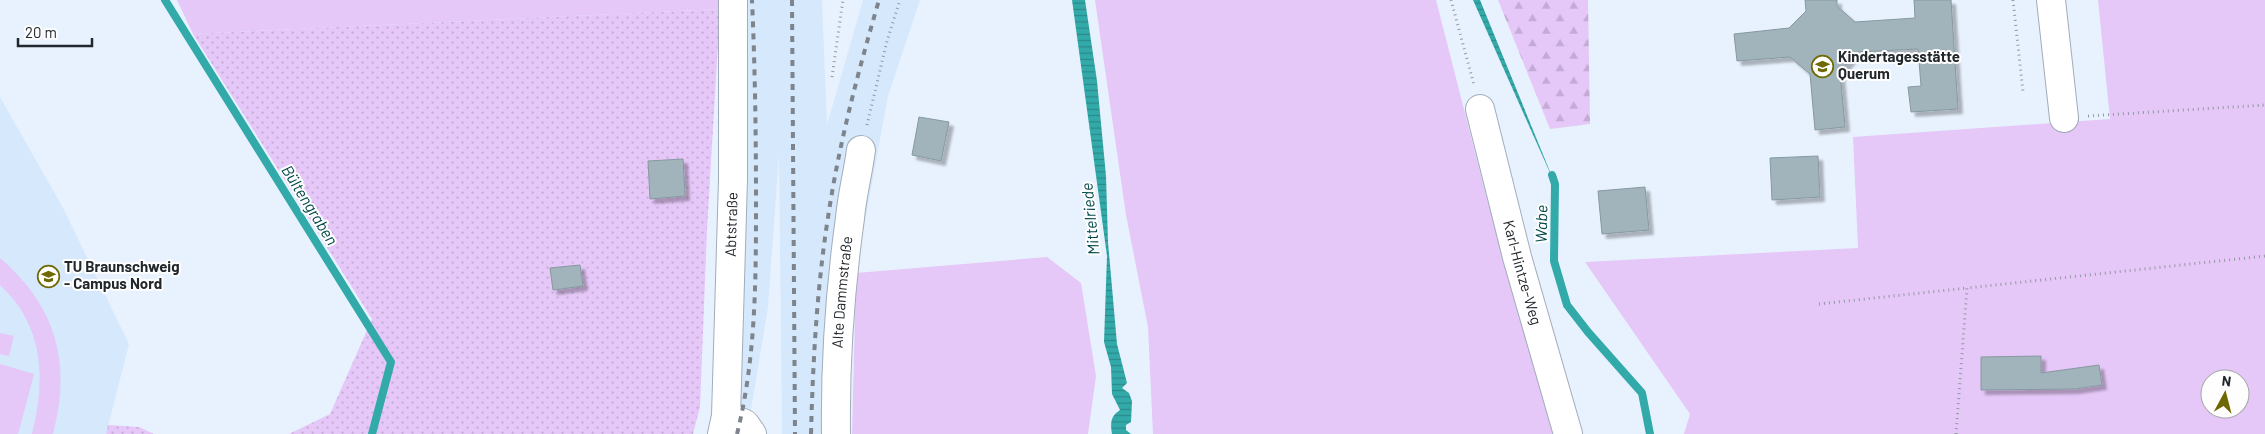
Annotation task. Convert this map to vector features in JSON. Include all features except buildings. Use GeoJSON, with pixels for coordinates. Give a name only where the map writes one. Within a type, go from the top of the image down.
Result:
{"type":"FeatureCollection","features":[{"type":"Feature","properties":{"kind":"street","name":"Abtstraße"},"geometry":{"type":"LineString","coordinates":[[732,0],[733,180],[724,425],[745,424],[752,434]]}},
{"type":"Feature","properties":{"kind":"street"},"geometry":{"type":"LineString","coordinates":[[2062,0],[2064,118]]}},
{"type":"Feature","properties":{"kind":"street","name":"Karl-Hintze-Weg"},"geometry":{"type":"LineString","coordinates":[[1480,109],[1517,257],[1568,434]]}},
{"type":"Feature","properties":{"kind":"street","name":"Alte Dammstraße"},"geometry":{"type":"LineString","coordinates":[[836,434],[835,379],[841,288],[850,214],[861,150]]}},
{"type":"Feature","properties":{"kind":"path"},"geometry":{"type":"LineString","coordinates":[[832,77],[843,0]]}},
{"type":"Feature","properties":{"kind":"path"},"geometry":{"type":"LineString","coordinates":[[861,150],[886,41],[900,0]]}},
{"type":"Feature","properties":{"kind":"path"},"geometry":{"type":"LineString","coordinates":[[1451,0],[1480,109]]}},
{"type":"Feature","properties":{"kind":"path"},"geometry":{"type":"LineString","coordinates":[[2013,0],[2023,92]]}},
{"type":"Feature","properties":{"kind":"path"},"geometry":{"type":"LineString","coordinates":[[2064,118],[2265,105]]}},
{"type":"Feature","properties":{"kind":"path"},"geometry":{"type":"LineString","coordinates":[[1819,304],[2265,256]]}},
{"type":"Feature","properties":{"kind":"path"},"geometry":{"type":"LineString","coordinates":[[1956,434],[1967,288]]}},
{"type":"Feature","properties":{"kind":"shaded area"},"geometry":{"type":"Polygon","coordinates":[[[741,0],[822,0],[827,125],[863,0],[920,0],[888,96],[826,434],[782,434],[779,155],[768,307],[747,434],[733,403],[741,0]]]}},
{"type":"Feature","properties":{"kind":"shaded area"},"geometry":{"type":"Polygon","coordinates":[[[1072,0],[1085,0],[1097,81],[1106,176],[1108,242],[1117,344],[1127,383],[1122,388],[1129,393],[1132,401],[1131,422],[1126,425],[1126,430],[1131,434],[1112,434],[1111,430],[1113,417],[1120,410],[1112,394],[1111,367],[1104,342],[1107,256],[1072,0]]]}},
{"type":"Feature","properties":{"kind":"shaded area"},"geometry":{"type":"Polygon","coordinates":[[[1473,0],[1480,0],[1555,184],[1473,0]]]}},
{"type":"Feature","properties":{"kind":"shaded area","name":"TU Braunschweig - Campus Nord"},"geometry":{"type":"Polygon","coordinates":[[[0,97],[63,208],[129,344],[106,434],[0,434],[0,97]]]}},
{"type":"Feature","properties":{"kind":"green space"},"geometry":{"type":"Polygon","coordinates":[[[177,0],[720,0],[720,9],[193,34],[177,0]]]}},
{"type":"Feature","properties":{"kind":"green space"},"geometry":{"type":"Polygon","coordinates":[[[1095,0],[1436,0],[1486,195],[1553,434],[1153,434],[1148,327],[1126,215],[1095,0]]]}},
{"type":"Feature","properties":{"kind":"green space"},"geometry":{"type":"Polygon","coordinates":[[[1498,0],[1588,0],[1590,124],[1550,129],[1498,0]]]}},
{"type":"Feature","properties":{"kind":"green space"},"geometry":{"type":"Polygon","coordinates":[[[2098,0],[2265,0],[2265,434],[1684,434],[1690,414],[1585,262],[1858,248],[1853,137],[2110,119],[2098,0]]]}},
{"type":"Feature","properties":{"kind":"green space"},"geometry":{"type":"Polygon","coordinates":[[[720,9],[707,230],[700,407],[693,434],[289,434],[330,414],[372,319],[193,34],[720,9]]]}},
{"type":"Feature","properties":{"kind":"green space"},"geometry":{"type":"Polygon","coordinates":[[[1047,257],[1081,283],[1096,376],[1088,434],[852,434],[856,273],[1047,257]]]}},
{"type":"Feature","properties":{"kind":"green space"},"geometry":{"type":"Polygon","coordinates":[[[0,258],[19,276],[35,296],[55,337],[61,383],[53,434],[32,434],[39,394],[38,354],[26,318],[15,301],[0,285],[0,258]]]}},
{"type":"Feature","properties":{"kind":"green space"},"geometry":{"type":"Polygon","coordinates":[[[0,333],[14,336],[9,356],[0,354],[0,333]]]}},
{"type":"Feature","properties":{"kind":"green space"},"geometry":{"type":"Polygon","coordinates":[[[0,364],[34,374],[18,434],[0,434],[0,364]]]}},
{"type":"Feature","properties":{"kind":"green space"},"geometry":{"type":"Polygon","coordinates":[[[108,425],[139,427],[154,434],[106,434],[108,425]]]}},
{"type":"Feature","properties":{"kind":"waterway","name":"Bültengraben"},"geometry":{"type":"LineString","coordinates":[[165,0],[391,362],[372,434]]}},
{"type":"Feature","properties":{"kind":"waterway","name":"Wabe"},"geometry":{"type":"LineString","coordinates":[[1552,175],[1555,184],[1554,261],[1567,305],[1588,332],[1642,393],[1650,434]]}},
{"type":"Feature","properties":{"kind":"railway"},"geometry":{"type":"LineString","coordinates":[[737,434],[748,376],[754,318],[756,151],[752,0]]}},
{"type":"Feature","properties":{"kind":"railway"},"geometry":{"type":"LineString","coordinates":[[792,0],[795,434]]}},
{"type":"Feature","properties":{"kind":"railway"},"geometry":{"type":"LineString","coordinates":[[811,434],[816,322],[829,211],[851,104],[879,0]]}},
{"type":"Feature","properties":{"kind":"place","name":"Kindertagesstätte Querum"},"geometry":{"type":"Point","coordinates":[1822,66]}},
{"type":"Feature","properties":{"kind":"place","name":"TU Braunschweig - Campus Nord"},"geometry":{"type":"Point","coordinates":[48,276]}},
{"type":"Feature","properties":{"kind":"water label","name":"Mittelriede"},"geometry":{"type":"Point","coordinates":[1090,219]}}]}
